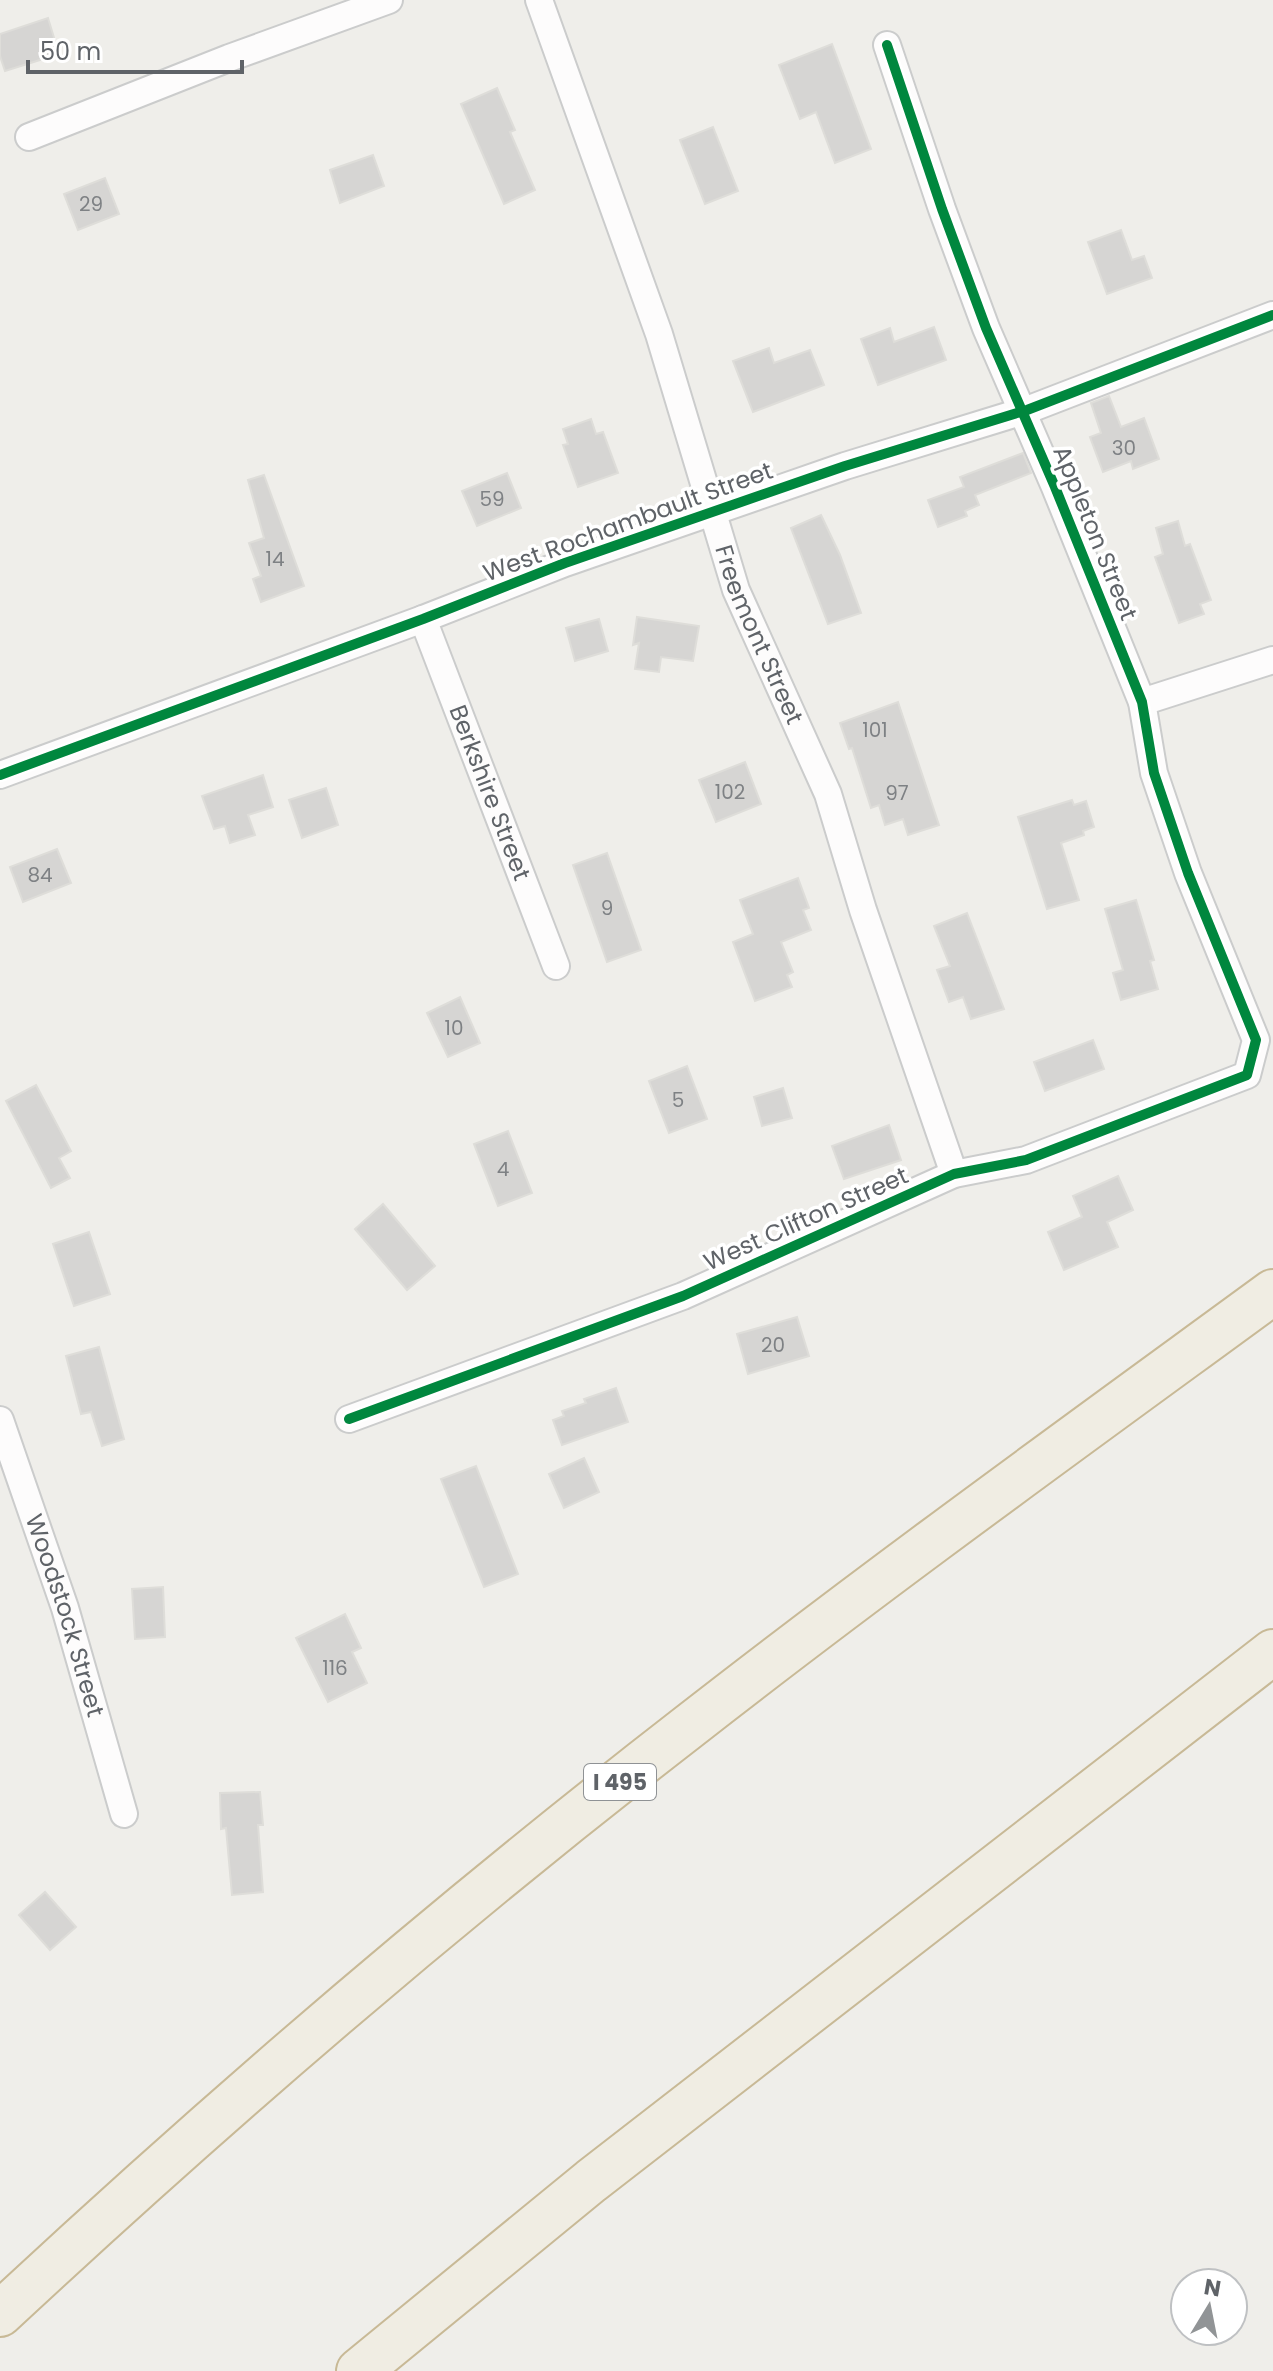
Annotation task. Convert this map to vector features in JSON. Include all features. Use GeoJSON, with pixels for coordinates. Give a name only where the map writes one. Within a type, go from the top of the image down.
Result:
{"type":"FeatureCollection","features":[{"type":"Feature","properties":{"kind":"highway","name":"I 495"},"geometry":{"type":"LineString","coordinates":[[0,2314],[245,2094],[478,1896],[684,1730],[903,1562],[1273,1292]]}},
{"type":"Feature","properties":{"kind":"highway"},"geometry":{"type":"LineString","coordinates":[[359,2371],[591,2181],[1273,1652]]}},
{"type":"Feature","properties":{"kind":"street"},"geometry":{"type":"LineString","coordinates":[[29,137],[229,58],[389,0]]}},
{"type":"Feature","properties":{"kind":"street","name":"Freemont Street"},"geometry":{"type":"LineString","coordinates":[[539,0],[659,334],[736,590],[828,794],[863,910],[954,1174]]}},
{"type":"Feature","properties":{"kind":"street","name":"Appleton Street"},"geometry":{"type":"LineString","coordinates":[[887,45],[986,328],[1142,702],[1154,773],[1188,873],[1256,1040]]}},
{"type":"Feature","properties":{"kind":"street","name":"West Rochambault Street"},"geometry":{"type":"LineString","coordinates":[[0,775],[423,619],[565,563],[845,466],[1023,411],[1273,315]]}},
{"type":"Feature","properties":{"kind":"street","name":"Berkshire Street"},"geometry":{"type":"LineString","coordinates":[[423,619],[556,966]]}},
{"type":"Feature","properties":{"kind":"street"},"geometry":{"type":"LineString","coordinates":[[1142,702],[1273,660]]}},
{"type":"Feature","properties":{"kind":"street","name":"West Clifton Street"},"geometry":{"type":"LineString","coordinates":[[349,1419],[683,1296],[954,1174],[1026,1160],[1247,1075],[1256,1040]]}},
{"type":"Feature","properties":{"kind":"street","name":"Woodstock Street"},"geometry":{"type":"LineString","coordinates":[[0,1420],[65,1608],[124,1814]]}},
{"type":"Feature","properties":{"kind":"building"},"geometry":{"type":"Polygon","coordinates":[[[48,18],[59,54],[5,71],[0,56],[0,34],[48,18]]]}},
{"type":"Feature","properties":{"kind":"building"},"geometry":{"type":"Polygon","coordinates":[[[832,44],[871,149],[835,163],[816,112],[800,119],[779,65],[832,44]]]}},
{"type":"Feature","properties":{"kind":"building"},"geometry":{"type":"Polygon","coordinates":[[[497,88],[515,130],[510,132],[535,190],[504,204],[461,104],[497,88]]]}},
{"type":"Feature","properties":{"kind":"building"},"geometry":{"type":"Polygon","coordinates":[[[713,127],[738,191],[705,204],[680,140],[713,127]]]}},
{"type":"Feature","properties":{"kind":"building"},"geometry":{"type":"Polygon","coordinates":[[[373,155],[384,186],[340,203],[330,170],[373,155]]]}},
{"type":"Feature","properties":{"kind":"building"},"geometry":{"type":"Polygon","coordinates":[[[105,178],[119,214],[78,230],[64,194],[105,178]]]}},
{"type":"Feature","properties":{"kind":"building"},"geometry":{"type":"Polygon","coordinates":[[[1121,230],[1132,260],[1144,256],[1152,278],[1107,294],[1088,242],[1121,230]]]}},
{"type":"Feature","properties":{"kind":"building"},"geometry":{"type":"Polygon","coordinates":[[[934,327],[946,360],[878,385],[861,339],[890,328],[894,342],[934,327]]]}},
{"type":"Feature","properties":{"kind":"building"},"geometry":{"type":"Polygon","coordinates":[[[769,348],[774,363],[810,350],[824,385],[753,412],[733,361],[769,348]]]}},
{"type":"Feature","properties":{"kind":"building"},"geometry":{"type":"Polygon","coordinates":[[[1109,396],[1121,427],[1144,418],[1159,459],[1133,469],[1131,461],[1103,472],[1090,437],[1101,433],[1091,403],[1109,396]]]}},
{"type":"Feature","properties":{"kind":"building"},"geometry":{"type":"Polygon","coordinates":[[[591,419],[596,434],[603,432],[618,473],[578,487],[563,445],[568,444],[563,429],[591,419]]]}},
{"type":"Feature","properties":{"kind":"building"},"geometry":{"type":"Polygon","coordinates":[[[1023,453],[1031,473],[975,495],[979,505],[965,511],[967,516],[938,527],[928,500],[964,487],[960,477],[1023,453]]]}},
{"type":"Feature","properties":{"kind":"building"},"geometry":{"type":"Polygon","coordinates":[[[507,473],[521,508],[477,526],[462,491],[507,473]]]}},
{"type":"Feature","properties":{"kind":"building"},"geometry":{"type":"Polygon","coordinates":[[[264,475],[304,586],[261,602],[253,579],[261,576],[249,543],[264,538],[248,480],[264,475]]]}},
{"type":"Feature","properties":{"kind":"building"},"geometry":{"type":"Polygon","coordinates":[[[821,515],[840,555],[861,613],[828,624],[791,528],[821,515]]]}},
{"type":"Feature","properties":{"kind":"building"},"geometry":{"type":"Polygon","coordinates":[[[1178,521],[1185,546],[1190,544],[1211,600],[1200,604],[1204,614],[1179,623],[1155,557],[1163,554],[1156,528],[1178,521]]]}},
{"type":"Feature","properties":{"kind":"building"},"geometry":{"type":"Polygon","coordinates":[[[637,617],[699,626],[693,661],[661,657],[659,672],[635,669],[639,643],[633,645],[637,617]]]}},
{"type":"Feature","properties":{"kind":"building"},"geometry":{"type":"Polygon","coordinates":[[[599,619],[608,651],[575,661],[566,628],[599,619]]]}},
{"type":"Feature","properties":{"kind":"building"},"geometry":{"type":"Polygon","coordinates":[[[898,702],[939,825],[908,835],[903,819],[885,825],[879,805],[871,808],[852,748],[849,749],[840,723],[898,702]]]}},
{"type":"Feature","properties":{"kind":"building"},"geometry":{"type":"Polygon","coordinates":[[[745,762],[761,804],[716,822],[699,780],[745,762]]]}},
{"type":"Feature","properties":{"kind":"building"},"geometry":{"type":"Polygon","coordinates":[[[263,775],[273,807],[248,815],[255,835],[230,843],[225,826],[214,829],[202,796],[263,775]]]}},
{"type":"Feature","properties":{"kind":"building"},"geometry":{"type":"Polygon","coordinates":[[[326,788],[338,825],[302,838],[289,800],[326,788]]]}},
{"type":"Feature","properties":{"kind":"building"},"geometry":{"type":"Polygon","coordinates":[[[1072,800],[1074,805],[1086,801],[1094,827],[1083,831],[1084,835],[1061,843],[1079,900],[1047,909],[1018,817],[1072,800]]]}},
{"type":"Feature","properties":{"kind":"building"},"geometry":{"type":"Polygon","coordinates":[[[57,849],[71,883],[23,902],[10,867],[57,849]]]}},
{"type":"Feature","properties":{"kind":"building"},"geometry":{"type":"Polygon","coordinates":[[[607,853],[641,950],[607,962],[573,865],[607,853]]]}},
{"type":"Feature","properties":{"kind":"building"},"geometry":{"type":"Polygon","coordinates":[[[798,878],[809,908],[803,910],[811,930],[781,942],[793,972],[787,975],[792,987],[755,1001],[733,942],[753,934],[740,900],[798,878]]]}},
{"type":"Feature","properties":{"kind":"building"},"geometry":{"type":"Polygon","coordinates":[[[1136,900],[1154,960],[1150,961],[1158,989],[1121,1000],[1113,973],[1123,970],[1105,909],[1136,900]]]}},
{"type":"Feature","properties":{"kind":"building"},"geometry":{"type":"Polygon","coordinates":[[[967,913],[1004,1009],[971,1019],[963,997],[949,1002],[937,970],[950,966],[934,926],[967,913]]]}},
{"type":"Feature","properties":{"kind":"building"},"geometry":{"type":"Polygon","coordinates":[[[460,997],[480,1043],[448,1057],[427,1013],[460,997]]]}},
{"type":"Feature","properties":{"kind":"building"},"geometry":{"type":"Polygon","coordinates":[[[1093,1040],[1104,1069],[1045,1091],[1034,1062],[1093,1040]]]}},
{"type":"Feature","properties":{"kind":"building"},"geometry":{"type":"Polygon","coordinates":[[[687,1066],[707,1119],[669,1133],[649,1081],[687,1066]]]}},
{"type":"Feature","properties":{"kind":"building"},"geometry":{"type":"Polygon","coordinates":[[[36,1085],[71,1151],[59,1158],[70,1178],[51,1188],[6,1101],[36,1085]]]}},
{"type":"Feature","properties":{"kind":"building"},"geometry":{"type":"Polygon","coordinates":[[[783,1088],[792,1118],[762,1126],[754,1097],[783,1088]]]}},
{"type":"Feature","properties":{"kind":"building"},"geometry":{"type":"Polygon","coordinates":[[[889,1125],[901,1160],[844,1179],[832,1146],[889,1125]]]}},
{"type":"Feature","properties":{"kind":"building"},"geometry":{"type":"Polygon","coordinates":[[[508,1131],[532,1193],[498,1206],[474,1144],[508,1131]]]}},
{"type":"Feature","properties":{"kind":"building"},"geometry":{"type":"Polygon","coordinates":[[[1118,1176],[1133,1210],[1107,1222],[1118,1247],[1064,1270],[1048,1232],[1082,1217],[1073,1196],[1118,1176]]]}},
{"type":"Feature","properties":{"kind":"building"},"geometry":{"type":"Polygon","coordinates":[[[383,1204],[435,1266],[407,1290],[355,1229],[383,1204]]]}},
{"type":"Feature","properties":{"kind":"building"},"geometry":{"type":"Polygon","coordinates":[[[89,1232],[110,1294],[74,1306],[53,1244],[89,1232]]]}},
{"type":"Feature","properties":{"kind":"building"},"geometry":{"type":"Polygon","coordinates":[[[797,1317],[809,1356],[748,1374],[737,1334],[797,1317]]]}},
{"type":"Feature","properties":{"kind":"building"},"geometry":{"type":"Polygon","coordinates":[[[99,1347],[124,1439],[102,1446],[91,1412],[81,1414],[66,1356],[99,1347]]]}},
{"type":"Feature","properties":{"kind":"building"},"geometry":{"type":"Polygon","coordinates":[[[616,1388],[628,1422],[562,1445],[553,1420],[564,1416],[562,1411],[586,1403],[584,1399],[616,1388]]]}},
{"type":"Feature","properties":{"kind":"building"},"geometry":{"type":"Polygon","coordinates":[[[584,1458],[599,1492],[564,1508],[549,1474],[584,1458]]]}},
{"type":"Feature","properties":{"kind":"building"},"geometry":{"type":"Polygon","coordinates":[[[476,1466],[518,1574],[484,1587],[441,1479],[476,1466]]]}},
{"type":"Feature","properties":{"kind":"building"},"geometry":{"type":"Polygon","coordinates":[[[163,1587],[165,1637],[135,1639],[132,1589],[163,1587]]]}},
{"type":"Feature","properties":{"kind":"building"},"geometry":{"type":"Polygon","coordinates":[[[345,1614],[361,1648],[352,1652],[367,1683],[328,1702],[296,1638],[345,1614]]]}},
{"type":"Feature","properties":{"kind":"building"},"geometry":{"type":"Polygon","coordinates":[[[260,1792],[263,1825],[258,1825],[263,1892],[232,1895],[226,1828],[221,1829],[220,1793],[260,1792]]]}},
{"type":"Feature","properties":{"kind":"building"},"geometry":{"type":"Polygon","coordinates":[[[45,1892],[76,1927],[50,1950],[19,1915],[45,1892]]]}},
{"type":"Feature","properties":{"kind":"cycle path"},"geometry":{"type":"LineString","coordinates":[[349,1419],[683,1296],[954,1174],[1026,1160],[1247,1075],[1256,1040],[1188,873],[1154,773],[1142,702],[1055,487],[986,328],[887,45]]}},
{"type":"Feature","properties":{"kind":"cycle path"},"geometry":{"type":"LineString","coordinates":[[0,775],[423,619],[565,563],[845,466],[1027,410],[1273,315]]}}]}
